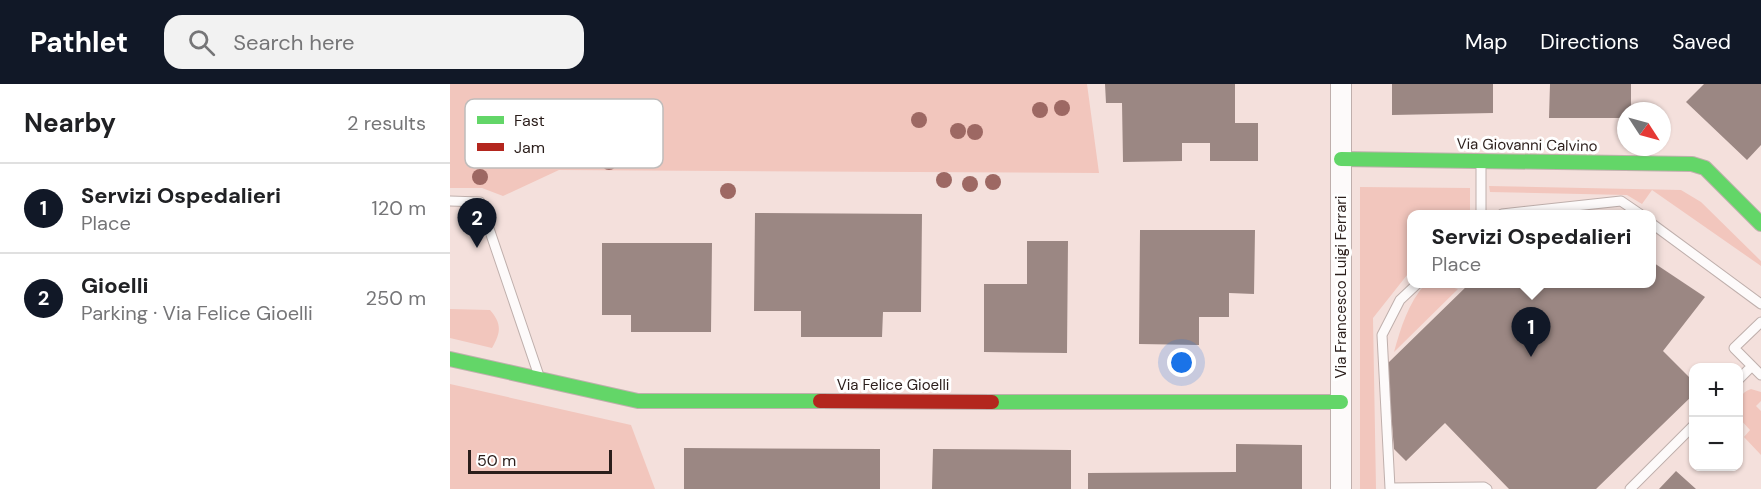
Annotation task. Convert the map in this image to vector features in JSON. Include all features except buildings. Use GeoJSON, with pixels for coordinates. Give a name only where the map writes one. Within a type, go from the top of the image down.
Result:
{"type":"FeatureCollection","features":[{"type":"Feature","properties":{"kind":"street","name":"Via Francesco Luigi Ferrari"},"geometry":{"type":"LineString","coordinates":[[1341,84],[1341,489]]}},
{"type":"Feature","properties":{"kind":"street","name":"Via Giovanni Calvino"},"geometry":{"type":"LineString","coordinates":[[1341,159],[1699,166],[1713,175],[1761,224]]}},
{"type":"Feature","properties":{"kind":"street","name":"Via Felice Gioelli"},"geometry":{"type":"LineString","coordinates":[[450,358],[639,401],[1341,402]]}},
{"type":"Feature","properties":{"kind":"lane"},"geometry":{"type":"LineString","coordinates":[[1481,161],[1481,210]]}},
{"type":"Feature","properties":{"kind":"lane"},"geometry":{"type":"LineString","coordinates":[[450,201],[480,202],[539,379]]}},
{"type":"Feature","properties":{"kind":"lane"},"geometry":{"type":"LineString","coordinates":[[1539,210],[1621,201],[1634,210]]}},
{"type":"Feature","properties":{"kind":"lane"},"geometry":{"type":"LineString","coordinates":[[1656,227],[1761,304]]}},
{"type":"Feature","properties":{"kind":"lane"},"geometry":{"type":"LineString","coordinates":[[1413,288],[1400,300],[1382,335],[1390,488],[1484,487],[1487,489]]}},
{"type":"Feature","properties":{"kind":"lane"},"geometry":{"type":"LineString","coordinates":[[1761,322],[1734,348],[1761,375]]}},
{"type":"Feature","properties":{"kind":"lane"},"geometry":{"type":"LineString","coordinates":[[1743,375],[1752,366]]}},
{"type":"Feature","properties":{"kind":"lane"},"geometry":{"type":"LineString","coordinates":[[1630,489],[1689,430]]}},
{"type":"Feature","properties":{"kind":"shaded area"},"geometry":{"type":"Polygon","coordinates":[[[450,84],[1087,84],[1099,173],[559,170],[503,196],[482,188],[450,188],[450,84]]]}},
{"type":"Feature","properties":{"kind":"shaded area"},"geometry":{"type":"Polygon","coordinates":[[[1489,186],[1681,190],[1701,202],[1761,261],[1761,266],[1652,190],[1642,204],[1627,195],[1490,192],[1489,186]]]}},
{"type":"Feature","properties":{"kind":"shaded area"},"geometry":{"type":"Polygon","coordinates":[[[1360,187],[1470,188],[1470,210],[1407,210],[1407,275],[1373,318],[1376,489],[1360,489],[1360,187]]]}},
{"type":"Feature","properties":{"kind":"shaded area"},"geometry":{"type":"Polygon","coordinates":[[[1422,288],[1458,289],[1394,352],[1402,325],[1422,288]]]}},
{"type":"Feature","properties":{"kind":"shaded area"},"geometry":{"type":"Polygon","coordinates":[[[450,309],[490,310],[499,328],[492,348],[450,338],[450,309]]]}},
{"type":"Feature","properties":{"kind":"shaded area"},"geometry":{"type":"Polygon","coordinates":[[[450,384],[631,425],[655,489],[450,489],[450,384]]]}},
{"type":"Feature","properties":{"kind":"shaded area"},"geometry":{"type":"Polygon","coordinates":[[[1751,389],[1761,392],[1761,401],[1756,406],[1761,411],[1761,455],[1744,437],[1750,430],[1743,422],[1743,394],[1751,389]]]}},
{"type":"Feature","properties":{"kind":"traffic: fast"},"geometry":{"type":"LineString","coordinates":[[1341,159],[1692,164],[1705,168],[1761,224]]}},
{"type":"Feature","properties":{"kind":"traffic: fast"},"geometry":{"type":"LineString","coordinates":[[450,359],[638,401],[820,401]]}},
{"type":"Feature","properties":{"kind":"traffic: fast"},"geometry":{"type":"LineString","coordinates":[[992,402],[1341,402]]}},
{"type":"Feature","properties":{"kind":"traffic: jam"},"geometry":{"type":"LineString","coordinates":[[820,401],[992,402]]}},
{"type":"Feature","properties":{"kind":"place","name":"Gioelli"},"geometry":{"type":"Point","coordinates":[477,248]}},
{"type":"Feature","properties":{"kind":"place","name":"Servizi Ospedalieri"},"geometry":{"type":"Point","coordinates":[1531,357]}}]}
